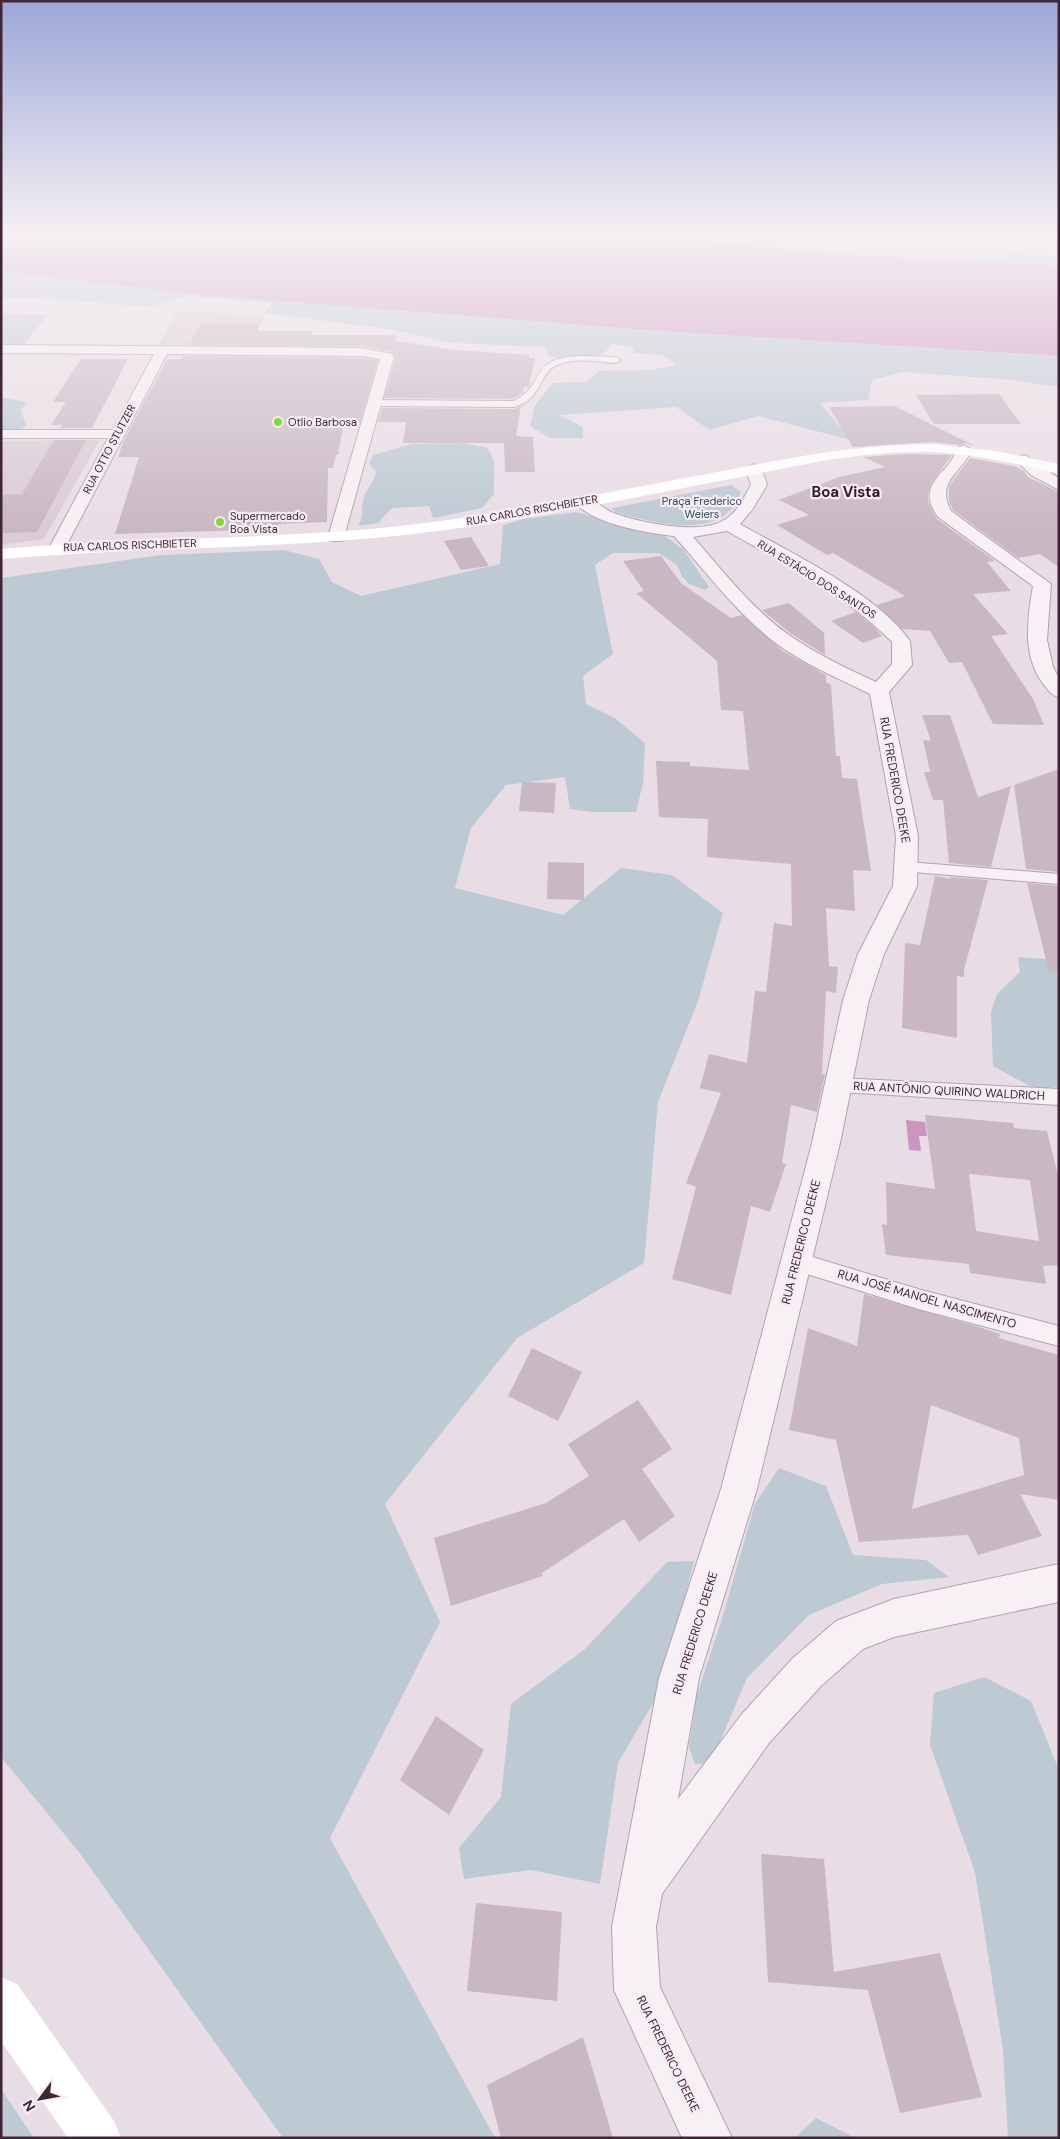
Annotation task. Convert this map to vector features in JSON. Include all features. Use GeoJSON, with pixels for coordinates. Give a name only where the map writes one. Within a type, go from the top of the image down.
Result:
{"type":"FeatureCollection","features":[{"type":"Feature","properties":{"kind":"street"},"geometry":{"type":"LineString","coordinates":[[1,349],[362,352],[387,356],[376,403],[336,537]]}},
{"type":"Feature","properties":{"kind":"street","name":"RUA OTTO STUTZER"},"geometry":{"type":"LineString","coordinates":[[57,548],[163,350]]}},
{"type":"Feature","properties":{"kind":"street"},"geometry":{"type":"LineString","coordinates":[[1,434],[117,434]]}},
{"type":"Feature","properties":{"kind":"street","name":"RUA CARLOS RISCHBIETER"},"geometry":{"type":"LineString","coordinates":[[1,554],[57,548],[336,537],[446,525],[754,469],[879,450],[929,448],[964,450],[1024,460],[1059,469]]}},
{"type":"Feature","properties":{"kind":"street"},"geometry":{"type":"LineString","coordinates":[[964,450],[957,464],[942,478],[937,491],[938,502],[944,514],[1042,584],[1059,591]]}},
{"type":"Feature","properties":{"kind":"street"},"geometry":{"type":"LineString","coordinates":[[1024,460],[1036,472],[1059,485]]}},
{"type":"Feature","properties":{"kind":"street"},"geometry":{"type":"LineString","coordinates":[[582,501],[607,516],[637,525],[680,532],[706,530],[729,525],[745,508],[759,485],[754,469]]}},
{"type":"Feature","properties":{"kind":"street","name":"RUA ESTÁCIO DOS SANTOS"},"geometry":{"type":"LineString","coordinates":[[729,525],[849,596],[885,623],[901,641],[902,665],[879,691]]}},
{"type":"Feature","properties":{"kind":"street"},"geometry":{"type":"LineString","coordinates":[[680,532],[760,620],[781,638],[827,666],[879,691]]}},
{"type":"Feature","properties":{"kind":"street"},"geometry":{"type":"LineString","coordinates":[[1042,584],[1036,616],[1038,648],[1044,670],[1059,691]]}},
{"type":"Feature","properties":{"kind":"street","name":"RUA FREDERICO DEEKE"},"geometry":{"type":"LineString","coordinates":[[708,2138],[637,1990],[634,1928],[679,1678],[739,1489],[839,1085],[856,1000],[871,954],[905,886],[907,836],[879,691]]}},
{"type":"Feature","properties":{"kind":"street"},"geometry":{"type":"LineString","coordinates":[[641,1887],[755,1730],[807,1672],[850,1635],[894,1618],[1059,1583]]}},
{"type":"Feature","properties":{"kind":"street"},"geometry":{"type":"LineString","coordinates":[[1,2000],[98,2138]]}},
{"type":"Feature","properties":{"kind":"lane"},"geometry":{"type":"LineString","coordinates":[[376,403],[514,404],[530,398],[548,366],[555,362],[570,360],[616,360]]}},
{"type":"Feature","properties":{"kind":"lane"},"geometry":{"type":"LineString","coordinates":[[907,867],[1059,879]]}},
{"type":"Feature","properties":{"kind":"lane","name":"RUA ANTÔNIO QUIRINO WALDRICH"},"geometry":{"type":"LineString","coordinates":[[839,1085],[1059,1097]]}},
{"type":"Feature","properties":{"kind":"lane","name":"RUA JOSÉ MANOEL NASCIMENTO"},"geometry":{"type":"LineString","coordinates":[[796,1261],[918,1299],[1059,1336]]}},
{"type":"Feature","properties":{"kind":"shaded area"},"geometry":{"type":"Polygon","coordinates":[[[167,331],[257,331],[252,344],[159,345],[167,331]]]}},
{"type":"Feature","properties":{"kind":"shaded area"},"geometry":{"type":"Polygon","coordinates":[[[660,331],[1059,331],[1059,356],[660,331]]]}},
{"type":"Feature","properties":{"kind":"shaded area"},"geometry":{"type":"Polygon","coordinates":[[[100,440],[44,539],[1,545],[1,441],[100,440]]]}},
{"type":"Feature","properties":{"kind":"shaded area"},"geometry":{"type":"Polygon","coordinates":[[[906,1120],[925,1122],[927,1136],[919,1136],[921,1151],[909,1150],[906,1120]]]}},
{"type":"Feature","properties":{"kind":"green space"},"geometry":{"type":"Polygon","coordinates":[[[1,331],[35,331],[24,344],[1,344],[1,331]]]}},
{"type":"Feature","properties":{"kind":"green space"},"geometry":{"type":"Polygon","coordinates":[[[397,331],[660,331],[1059,356],[1059,387],[1003,379],[902,372],[872,380],[868,400],[820,403],[851,440],[758,416],[710,430],[676,407],[559,415],[583,427],[583,438],[550,438],[530,426],[535,405],[553,383],[585,382],[600,371],[650,370],[676,365],[662,355],[634,353],[633,348],[612,344],[605,352],[598,356],[576,359],[548,356],[545,347],[452,343],[397,331]]]}},
{"type":"Feature","properties":{"kind":"green space"},"geometry":{"type":"Polygon","coordinates":[[[1,399],[27,402],[21,410],[26,426],[15,432],[1,431],[1,399]]]}},
{"type":"Feature","properties":{"kind":"green space"},"geometry":{"type":"Polygon","coordinates":[[[463,443],[488,448],[494,461],[494,494],[482,508],[433,518],[429,506],[392,508],[378,523],[358,526],[365,494],[376,472],[369,464],[373,455],[412,444],[463,443]]]}},
{"type":"Feature","properties":{"kind":"green space","name":"Praça Frederico Weiers"},"geometry":{"type":"Polygon","coordinates":[[[731,485],[741,492],[732,508],[719,518],[704,524],[667,524],[649,521],[615,512],[612,508],[731,485]]]}},
{"type":"Feature","properties":{"kind":"green space"},"geometry":{"type":"Polygon","coordinates":[[[576,512],[665,536],[683,549],[709,587],[705,590],[689,584],[682,576],[677,565],[659,553],[613,553],[595,565],[613,654],[583,676],[586,704],[615,718],[645,743],[643,783],[636,812],[591,812],[570,809],[565,777],[506,785],[471,828],[455,888],[563,915],[621,868],[672,875],[723,913],[698,1001],[658,1102],[644,1263],[517,1338],[385,1504],[440,1622],[330,1838],[495,2138],[283,2138],[79,1852],[1,1757],[1,578],[161,555],[284,550],[319,559],[332,582],[361,596],[500,564],[503,525],[523,519],[576,512]]]}},
{"type":"Feature","properties":{"kind":"green space"},"geometry":{"type":"Polygon","coordinates":[[[1018,957],[1059,960],[1059,1087],[1035,1089],[993,1066],[991,1012],[997,994],[1020,972],[1018,957]]]}},
{"type":"Feature","properties":{"kind":"green space"},"geometry":{"type":"Polygon","coordinates":[[[779,1468],[826,1486],[853,1555],[926,1560],[949,1577],[882,1584],[809,1615],[747,1678],[711,1763],[695,1764],[689,1747],[696,1698],[722,1619],[755,1504],[779,1468]]]}},
{"type":"Feature","properties":{"kind":"green space"},"geometry":{"type":"Polygon","coordinates":[[[694,1561],[663,1686],[618,1763],[600,1884],[531,1870],[464,1879],[459,1848],[501,1797],[511,1704],[585,1649],[667,1562],[694,1561]]]}},
{"type":"Feature","properties":{"kind":"green space"},"geometry":{"type":"Polygon","coordinates":[[[984,1677],[1031,1701],[1059,1770],[1059,2138],[1008,2138],[1003,2050],[975,1872],[930,1745],[934,1693],[984,1677]]]}},
{"type":"Feature","properties":{"kind":"green space"},"geometry":{"type":"Polygon","coordinates":[[[1,2089],[34,2138],[1,2138],[1,2089]]]}},
{"type":"Feature","properties":{"kind":"green space"},"geometry":{"type":"Polygon","coordinates":[[[816,2118],[855,2138],[795,2138],[816,2118]]]}},
{"type":"Feature","properties":{"kind":"building"},"geometry":{"type":"Polygon","coordinates":[[[196,331],[313,331],[311,335],[397,335],[396,341],[454,350],[530,355],[529,358],[535,358],[529,387],[524,387],[523,393],[512,399],[384,398],[396,358],[392,352],[362,346],[189,345],[196,331]]]}},
{"type":"Feature","properties":{"kind":"building"},"geometry":{"type":"Polygon","coordinates":[[[184,356],[362,358],[378,360],[360,422],[344,422],[338,455],[336,455],[333,468],[328,468],[327,522],[278,524],[277,529],[115,534],[139,457],[118,457],[123,442],[167,359],[181,359],[184,356]]]}},
{"type":"Feature","properties":{"kind":"building"},"geometry":{"type":"Polygon","coordinates":[[[81,359],[128,359],[92,428],[60,428],[62,425],[51,425],[66,402],[53,402],[81,359]]]}},
{"type":"Feature","properties":{"kind":"building"},"geometry":{"type":"Polygon","coordinates":[[[999,394],[1021,424],[934,424],[916,395],[999,394]]]}},
{"type":"Feature","properties":{"kind":"building"},"geometry":{"type":"Polygon","coordinates":[[[521,406],[516,436],[533,437],[535,472],[505,472],[504,443],[403,443],[406,422],[378,422],[382,408],[514,409],[521,406]]]}},
{"type":"Feature","properties":{"kind":"building"},"geometry":{"type":"Polygon","coordinates":[[[895,406],[977,447],[965,443],[959,445],[932,442],[853,447],[829,407],[895,406]]]}},
{"type":"Feature","properties":{"kind":"building"},"geometry":{"type":"Polygon","coordinates":[[[54,440],[86,440],[37,532],[1,533],[1,495],[22,494],[54,440]]]}},
{"type":"Feature","properties":{"kind":"building"},"geometry":{"type":"Polygon","coordinates":[[[907,454],[952,455],[932,482],[928,494],[928,502],[937,519],[995,561],[987,562],[1011,591],[973,594],[1008,634],[991,636],[1033,699],[1044,725],[993,724],[962,662],[949,663],[930,631],[902,629],[877,605],[905,596],[833,553],[827,555],[777,525],[809,515],[779,500],[839,477],[885,467],[863,457],[907,454]]]}},
{"type":"Feature","properties":{"kind":"building"},"geometry":{"type":"Polygon","coordinates":[[[970,458],[1014,466],[1024,471],[1028,477],[1059,492],[1059,567],[1040,554],[1018,558],[953,510],[949,501],[949,486],[970,458]]]}},
{"type":"Feature","properties":{"kind":"building"},"geometry":{"type":"Polygon","coordinates":[[[471,537],[489,566],[461,570],[444,541],[471,537]]]}},
{"type":"Feature","properties":{"kind":"building"},"geometry":{"type":"Polygon","coordinates":[[[661,556],[681,583],[731,618],[742,615],[783,651],[826,675],[826,682],[831,685],[836,756],[840,756],[842,778],[857,779],[871,871],[853,870],[855,911],[826,908],[829,966],[838,967],[836,993],[826,991],[822,1074],[825,1074],[817,1112],[791,1105],[782,1163],[786,1164],[770,1212],[751,1206],[731,1295],[672,1279],[696,1187],[686,1183],[721,1093],[700,1088],[709,1054],[747,1063],[755,991],[766,992],[774,923],[792,926],[791,864],[707,857],[708,819],[659,817],[656,761],[690,762],[690,766],[749,770],[743,711],[721,710],[717,661],[636,593],[644,591],[623,561],[661,556]]]}},
{"type":"Feature","properties":{"kind":"building"},"geometry":{"type":"Polygon","coordinates":[[[789,603],[824,633],[825,655],[790,633],[762,610],[789,603]]]}},
{"type":"Feature","properties":{"kind":"building"},"geometry":{"type":"Polygon","coordinates":[[[856,612],[882,636],[863,643],[831,621],[856,612]]]}},
{"type":"Feature","properties":{"kind":"building"},"geometry":{"type":"Polygon","coordinates":[[[922,715],[950,715],[978,797],[1011,786],[991,867],[949,863],[943,800],[933,800],[924,772],[930,772],[923,740],[931,741],[922,715]]]}},
{"type":"Feature","properties":{"kind":"building"},"geometry":{"type":"Polygon","coordinates":[[[1059,769],[1059,872],[1026,869],[1014,785],[1059,769]]]}},
{"type":"Feature","properties":{"kind":"building"},"geometry":{"type":"Polygon","coordinates":[[[522,782],[556,783],[554,813],[519,811],[522,782]]]}},
{"type":"Feature","properties":{"kind":"building"},"geometry":{"type":"Polygon","coordinates":[[[548,862],[584,863],[584,900],[547,899],[548,862]]]}},
{"type":"Feature","properties":{"kind":"building"},"geometry":{"type":"Polygon","coordinates":[[[935,876],[951,879],[950,877],[988,880],[964,970],[964,977],[957,976],[957,1038],[902,1028],[905,943],[920,945],[935,876]]]}},
{"type":"Feature","properties":{"kind":"building"},"geometry":{"type":"Polygon","coordinates":[[[1027,883],[1059,886],[1059,971],[1049,972],[1027,883]]]}},
{"type":"Feature","properties":{"kind":"building"},"geometry":{"type":"Polygon","coordinates":[[[925,1115],[1013,1123],[1014,1128],[1047,1131],[1059,1179],[1059,1265],[1043,1266],[1046,1284],[970,1273],[969,1264],[886,1255],[882,1224],[887,1225],[886,1182],[935,1189],[925,1115]],[[969,1174],[976,1231],[1039,1241],[1030,1180],[969,1174]]]}},
{"type":"Feature","properties":{"kind":"building"},"geometry":{"type":"Polygon","coordinates":[[[864,1294],[979,1327],[1000,1334],[999,1338],[1059,1355],[1059,1500],[1020,1494],[1042,1536],[978,1555],[968,1535],[859,1542],[836,1440],[789,1430],[808,1328],[857,1346],[864,1294]],[[931,1405],[912,1509],[1024,1475],[1019,1438],[931,1405]]]}},
{"type":"Feature","properties":{"kind":"building"},"geometry":{"type":"Polygon","coordinates":[[[532,1348],[582,1372],[558,1421],[508,1396],[532,1348]]]}},
{"type":"Feature","properties":{"kind":"building"},"geometry":{"type":"Polygon","coordinates":[[[638,1400],[672,1449],[642,1469],[675,1516],[639,1542],[624,1519],[542,1573],[543,1576],[451,1606],[434,1538],[546,1503],[589,1476],[568,1444],[638,1400]]]}},
{"type":"Feature","properties":{"kind":"building"},"geometry":{"type":"Polygon","coordinates":[[[436,1716],[484,1750],[449,1815],[400,1780],[436,1716]]]}},
{"type":"Feature","properties":{"kind":"building"},"geometry":{"type":"Polygon","coordinates":[[[761,1854],[824,1859],[834,1972],[940,1953],[982,2097],[900,2113],[868,1990],[768,1982],[761,1854]]]}},
{"type":"Feature","properties":{"kind":"building"},"geometry":{"type":"Polygon","coordinates":[[[476,1903],[562,1912],[557,2001],[467,1991],[476,1903]]]}},
{"type":"Feature","properties":{"kind":"building"},"geometry":{"type":"Polygon","coordinates":[[[583,2037],[613,2138],[501,2138],[487,2085],[583,2037]]]}},
{"type":"Feature","properties":{"kind":"place","name":"Otlio Barbosa"},"geometry":{"type":"Point","coordinates":[278,422]}},
{"type":"Feature","properties":{"kind":"place","name":"Supermercado Boa Vista"},"geometry":{"type":"Point","coordinates":[220,522]}},
{"type":"Feature","properties":{"kind":"district","name":"Boa Vista"},"geometry":{"type":"Point","coordinates":[846,492]}}]}
